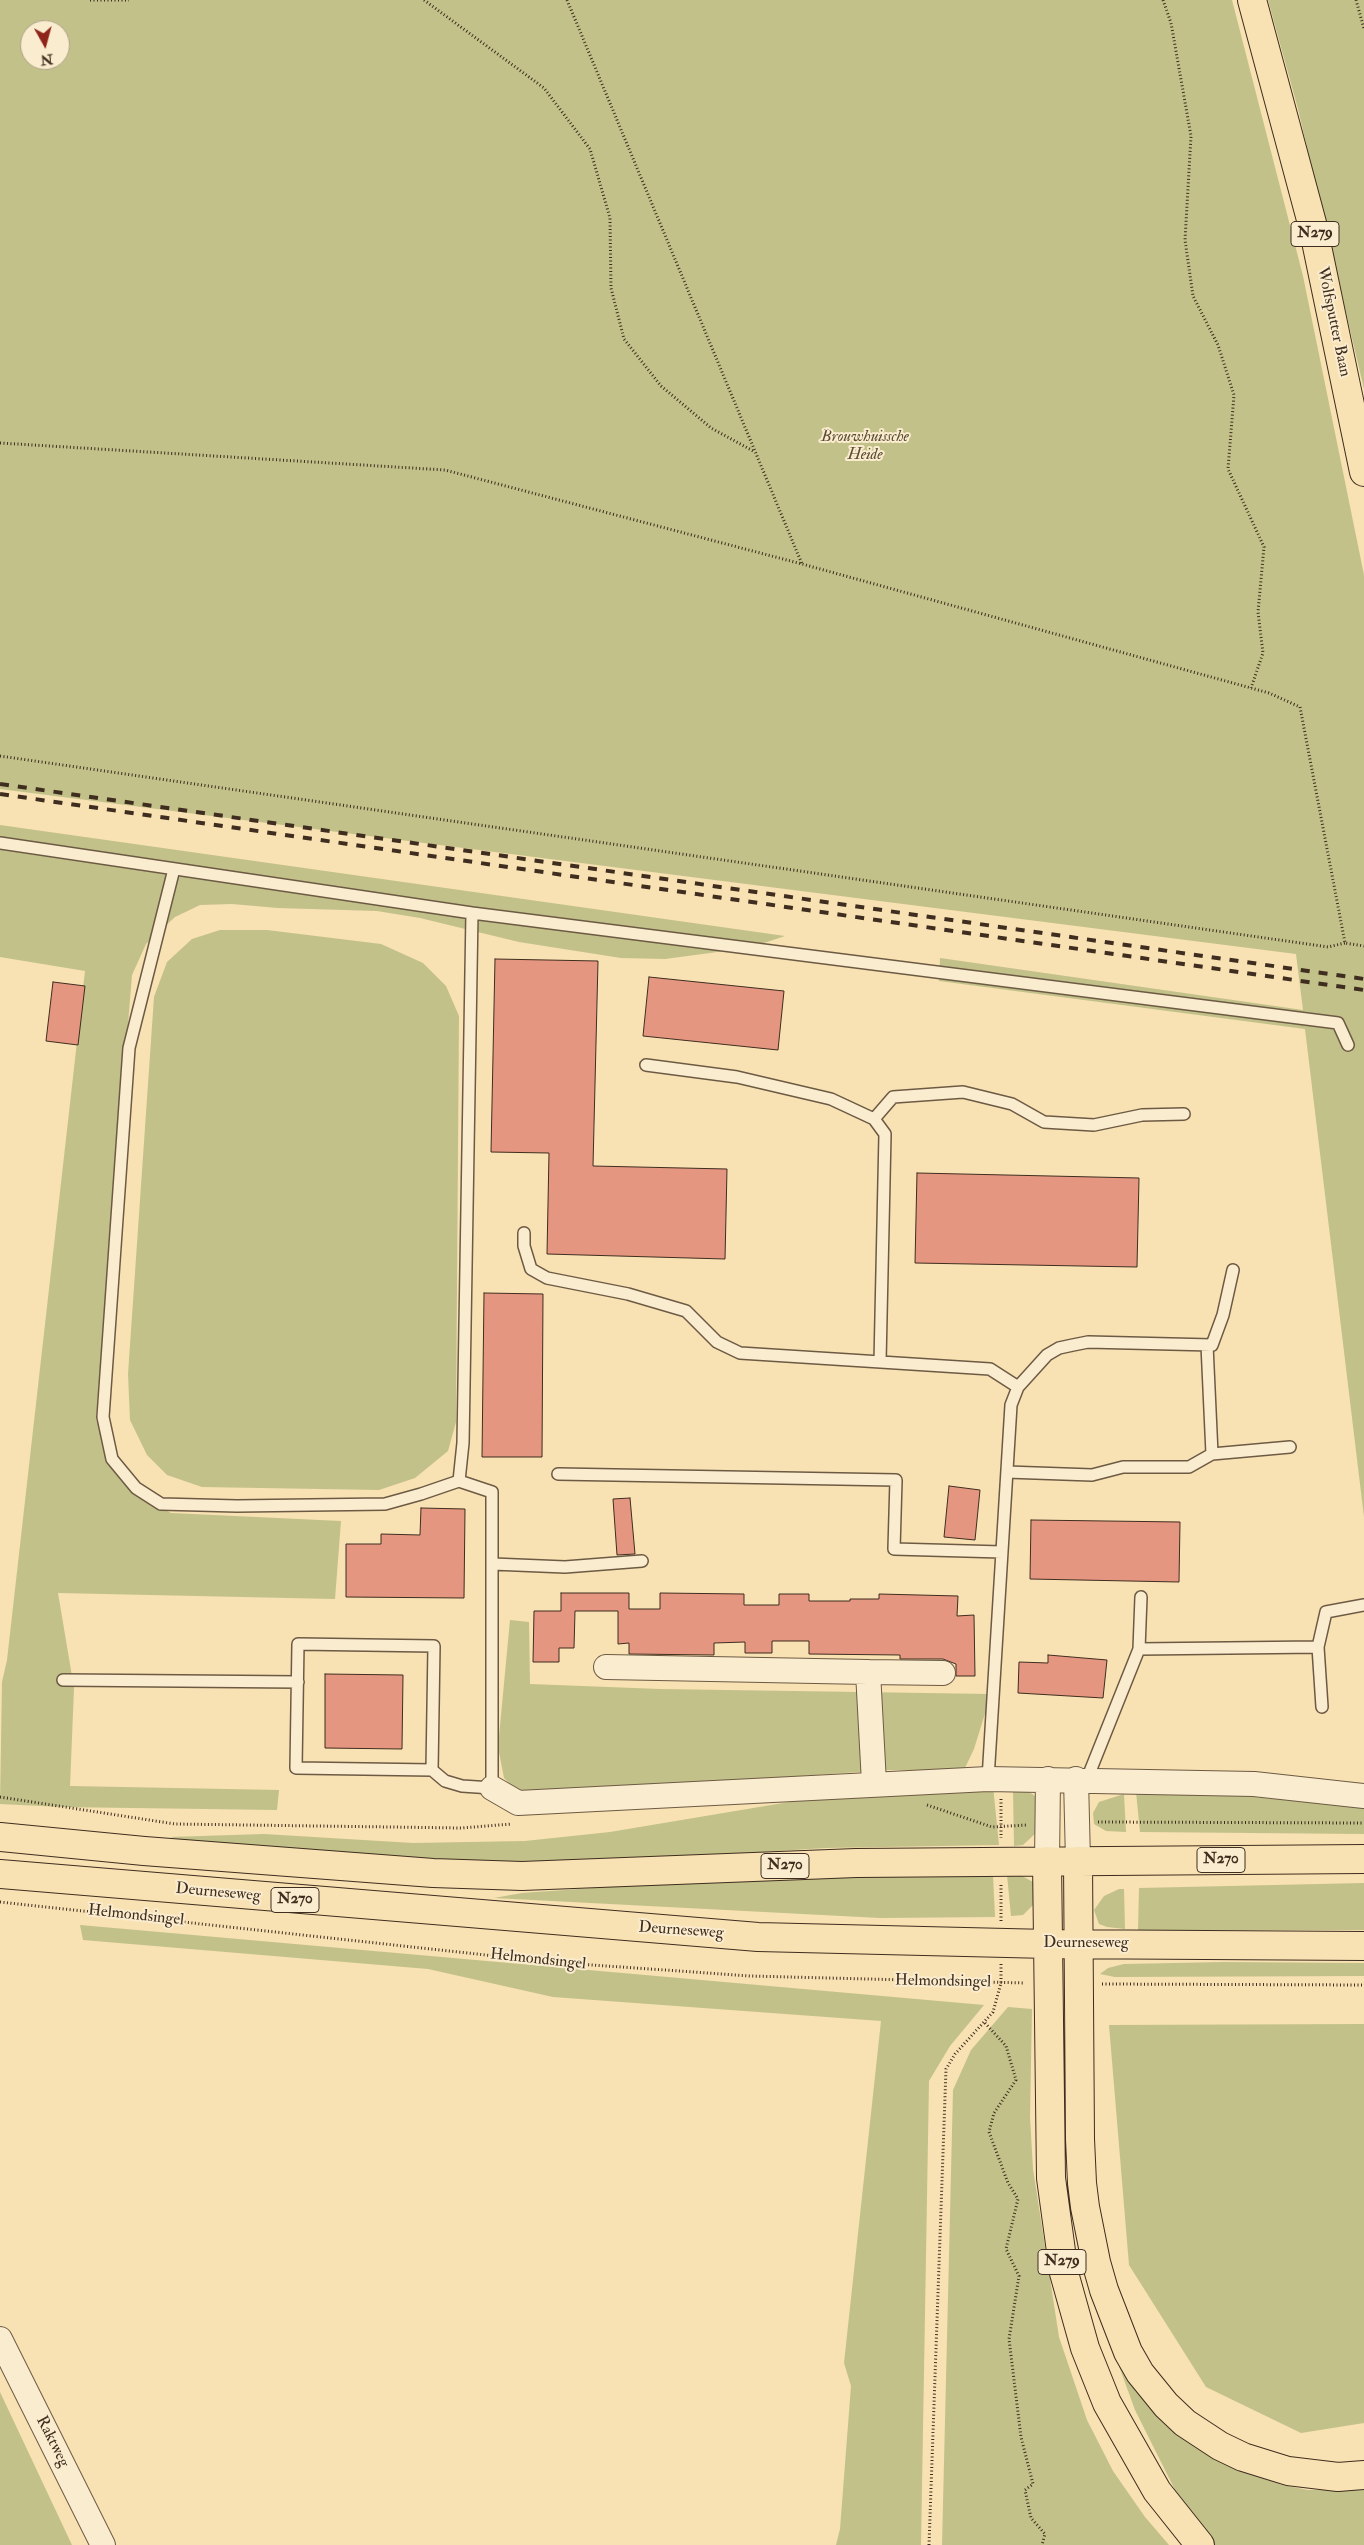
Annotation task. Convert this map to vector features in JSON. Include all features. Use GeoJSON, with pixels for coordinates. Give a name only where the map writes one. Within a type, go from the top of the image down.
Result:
{"type":"FeatureCollection","features":[{"type":"Feature","properties":{"kind":"main road","name":"Wolfsputter Baan"},"geometry":{"type":"LineString","coordinates":[[1252,0],[1313,227],[1364,472]]}},
{"type":"Feature","properties":{"kind":"main road","name":"N270"},"geometry":{"type":"LineString","coordinates":[[0,1837],[144,1851],[404,1870],[522,1876],[856,1863],[1364,1859]]}},
{"type":"Feature","properties":{"kind":"main road"},"geometry":{"type":"LineString","coordinates":[[1047,1861],[1048,1944]]}},
{"type":"Feature","properties":{"kind":"main road"},"geometry":{"type":"LineString","coordinates":[[1078,1861],[1080,1943]]}},
{"type":"Feature","properties":{"kind":"main road","name":"Deurneseweg"},"geometry":{"type":"LineString","coordinates":[[0,1874],[758,1937],[1048,1944],[1364,1946]]}},
{"type":"Feature","properties":{"kind":"main road","name":"N279"},"geometry":{"type":"LineString","coordinates":[[1080,1943],[1080,2139],[1084,2207],[1104,2290],[1128,2352],[1140,2373],[1166,2405],[1185,2423],[1220,2446],[1243,2457],[1288,2471],[1338,2476],[1364,2475]]}},
{"type":"Feature","properties":{"kind":"main road","name":"N279"},"geometry":{"type":"LineString","coordinates":[[1048,1944],[1051,2178],[1058,2240],[1071,2304],[1085,2348],[1107,2403],[1157,2491],[1200,2545]]}},
{"type":"Feature","properties":{"kind":"street"},"geometry":{"type":"LineString","coordinates":[[606,1668],[943,1672]]}},
{"type":"Feature","properties":{"kind":"street"},"geometry":{"type":"LineString","coordinates":[[868,1672],[874,1783]]}},
{"type":"Feature","properties":{"kind":"street"},"geometry":{"type":"LineString","coordinates":[[492,1788],[518,1803],[988,1778],[1254,1784],[1364,1796]]}},
{"type":"Feature","properties":{"kind":"street"},"geometry":{"type":"LineString","coordinates":[[1047,1861],[1049,1824],[1048,1779]]}},
{"type":"Feature","properties":{"kind":"street"},"geometry":{"type":"LineString","coordinates":[[1078,1861],[1077,1822],[1081,1779]]}},
{"type":"Feature","properties":{"kind":"street","name":"Raktweg"},"geometry":{"type":"LineString","coordinates":[[0,2339],[103,2545]]}},
{"type":"Feature","properties":{"kind":"lane"},"geometry":{"type":"LineString","coordinates":[[0,843],[472,913],[1338,1023],[1348,1045]]}},
{"type":"Feature","properties":{"kind":"lane"},"geometry":{"type":"LineString","coordinates":[[174,869],[130,1048],[103,1417],[112,1459],[136,1488],[161,1504],[237,1506],[384,1504],[459,1481],[492,1492],[492,1788],[478,1788],[444,1781],[432,1770],[296,1768],[298,1644],[434,1646],[432,1770]]}},
{"type":"Feature","properties":{"kind":"lane"},"geometry":{"type":"LineString","coordinates":[[459,1481],[463,1443],[472,913]]}},
{"type":"Feature","properties":{"kind":"lane"},"geometry":{"type":"LineString","coordinates":[[646,1066],[737,1077],[831,1099],[874,1119],[885,1134],[880,1362]]}},
{"type":"Feature","properties":{"kind":"lane"},"geometry":{"type":"LineString","coordinates":[[874,1119],[893,1097],[963,1092],[1012,1104],[1044,1122],[1094,1125],[1142,1116],[1184,1114]]}},
{"type":"Feature","properties":{"kind":"lane"},"geometry":{"type":"LineString","coordinates":[[524,1233],[524,1246],[531,1269],[547,1278],[628,1294],[686,1312],[716,1342],[740,1353],[990,1369],[1018,1387]]}},
{"type":"Feature","properties":{"kind":"lane"},"geometry":{"type":"LineString","coordinates":[[988,1778],[1011,1405],[1018,1387],[1047,1355],[1066,1346],[1088,1342],[1212,1346],[1223,1315],[1233,1270]]}},
{"type":"Feature","properties":{"kind":"lane"},"geometry":{"type":"LineString","coordinates":[[1207,1345],[1212,1454]]}},
{"type":"Feature","properties":{"kind":"lane"},"geometry":{"type":"LineString","coordinates":[[1007,1472],[1092,1475],[1123,1466],[1189,1466],[1212,1454],[1290,1447]]}},
{"type":"Feature","properties":{"kind":"lane"},"geometry":{"type":"LineString","coordinates":[[558,1474],[896,1480],[894,1549],[1002,1552]]}},
{"type":"Feature","properties":{"kind":"lane"},"geometry":{"type":"LineString","coordinates":[[493,1564],[565,1567],[642,1561]]}},
{"type":"Feature","properties":{"kind":"lane"},"geometry":{"type":"LineString","coordinates":[[1081,1779],[1139,1649],[1141,1597]]}},
{"type":"Feature","properties":{"kind":"lane"},"geometry":{"type":"LineString","coordinates":[[1322,1707],[1318,1647],[1326,1612],[1364,1604]]}},
{"type":"Feature","properties":{"kind":"lane"},"geometry":{"type":"LineString","coordinates":[[1139,1649],[1318,1647]]}},
{"type":"Feature","properties":{"kind":"lane"},"geometry":{"type":"LineString","coordinates":[[63,1680],[298,1682]]}},
{"type":"Feature","properties":{"kind":"path"},"geometry":{"type":"LineString","coordinates":[[90,0],[129,0]]}},
{"type":"Feature","properties":{"kind":"path"},"geometry":{"type":"LineString","coordinates":[[424,0],[544,88],[590,149],[610,218],[611,288],[624,340],[661,386],[711,428],[756,452]]}},
{"type":"Feature","properties":{"kind":"path"},"geometry":{"type":"LineString","coordinates":[[567,0],[802,564]]}},
{"type":"Feature","properties":{"kind":"path"},"geometry":{"type":"LineString","coordinates":[[1163,0],[1171,24],[1191,136],[1185,240],[1193,296],[1218,345],[1234,395],[1228,470],[1264,547],[1258,612],[1264,653],[1251,688]]}},
{"type":"Feature","properties":{"kind":"path"},"geometry":{"type":"LineString","coordinates":[[1356,0],[1364,29]]}},
{"type":"Feature","properties":{"kind":"path"},"geometry":{"type":"LineString","coordinates":[[0,443],[445,470],[802,564],[1269,693],[1300,707],[1345,943]]}},
{"type":"Feature","properties":{"kind":"path"},"geometry":{"type":"LineString","coordinates":[[0,756],[1328,947],[1345,943],[1364,946]]}},
{"type":"Feature","properties":{"kind":"path"},"geometry":{"type":"LineString","coordinates":[[1077,1822],[1364,1823]]}},
{"type":"Feature","properties":{"kind":"path"},"geometry":{"type":"LineString","coordinates":[[929,2545],[946,2069],[955,2054],[993,2012],[1001,1983],[1001,1827],[1049,1824]]}},
{"type":"Feature","properties":{"kind":"path","name":"Helmondsingel"},"geometry":{"type":"LineString","coordinates":[[0,1902],[550,1962],[750,1976],[1049,1984]]}},
{"type":"Feature","properties":{"kind":"path"},"geometry":{"type":"LineString","coordinates":[[1079,1984],[1364,1985]]}},
{"type":"Feature","properties":{"kind":"path"},"geometry":{"type":"LineString","coordinates":[[985,2023],[1006,2046],[1016,2080],[994,2114],[989,2132],[1008,2183],[1018,2199],[1006,2249],[1019,2276],[1009,2338],[1021,2437],[1033,2484],[1025,2490],[1031,2518],[1045,2534],[1042,2545]]}},
{"type":"Feature","properties":{"kind":"green space","name":"Brouwhuissche Heide"},"geometry":{"type":"Polygon","coordinates":[[[0,0],[1232,0],[1303,276],[1364,575],[1364,1517],[1305,1029],[939,981],[940,958],[1303,1010],[1296,954],[0,789],[0,0]]]}},
{"type":"Feature","properties":{"kind":"green space"},"geometry":{"type":"Polygon","coordinates":[[[1268,0],[1364,0],[1364,389],[1298,109],[1268,0]]]}},
{"type":"Feature","properties":{"kind":"green space"},"geometry":{"type":"Polygon","coordinates":[[[0,825],[785,936],[752,947],[710,953],[665,959],[621,958],[519,942],[420,918],[377,911],[278,908],[232,904],[200,905],[175,917],[146,944],[132,975],[96,1419],[109,1456],[149,1501],[171,1513],[341,1521],[335,1599],[58,1593],[74,1688],[70,1786],[279,1790],[277,1810],[61,1807],[0,1804],[2,1682],[7,1660],[85,971],[0,957],[0,825]]]}},
{"type":"Feature","properties":{"kind":"green space"},"geometry":{"type":"Polygon","coordinates":[[[220,930],[267,930],[381,944],[423,963],[446,986],[459,1016],[456,1422],[448,1451],[415,1478],[379,1490],[202,1487],[167,1475],[147,1455],[130,1420],[128,1374],[154,997],[167,962],[192,939],[220,930]]]}},
{"type":"Feature","properties":{"kind":"green space"},"geometry":{"type":"Polygon","coordinates":[[[510,1620],[529,1622],[530,1684],[660,1689],[991,1694],[974,1749],[964,1770],[887,1770],[527,1795],[513,1787],[504,1778],[498,1747],[510,1620]]]}},
{"type":"Feature","properties":{"kind":"green space"},"geometry":{"type":"Polygon","coordinates":[[[993,1786],[999,1845],[826,1848],[529,1866],[424,1861],[191,1842],[170,1837],[264,1834],[413,1843],[525,1841],[610,1832],[807,1799],[993,1786]]]}},
{"type":"Feature","properties":{"kind":"green space"},"geometry":{"type":"Polygon","coordinates":[[[1025,1789],[1035,1796],[1037,1832],[1023,1845],[1014,1846],[1013,1790],[1025,1789]]]}},
{"type":"Feature","properties":{"kind":"green space"},"geometry":{"type":"Polygon","coordinates":[[[1136,1792],[1244,1796],[1364,1808],[1364,1834],[1140,1832],[1136,1792]]]}},
{"type":"Feature","properties":{"kind":"green space"},"geometry":{"type":"Polygon","coordinates":[[[1124,1794],[1126,1832],[1106,1831],[1094,1824],[1093,1813],[1099,1802],[1124,1794]]]}},
{"type":"Feature","properties":{"kind":"green space"},"geometry":{"type":"Polygon","coordinates":[[[927,1875],[993,1875],[995,1917],[880,1918],[494,1898],[522,1893],[664,1883],[927,1875]]]}},
{"type":"Feature","properties":{"kind":"green space"},"geometry":{"type":"Polygon","coordinates":[[[1007,1875],[1022,1876],[1035,1883],[1034,1904],[1023,1915],[1011,1916],[1007,1875]]]}},
{"type":"Feature","properties":{"kind":"green space"},"geometry":{"type":"Polygon","coordinates":[[[1364,1883],[1364,1930],[1138,1930],[1139,1888],[1364,1883]]]}},
{"type":"Feature","properties":{"kind":"green space"},"geometry":{"type":"Polygon","coordinates":[[[1119,1889],[1124,1889],[1125,1929],[1099,1924],[1094,1910],[1104,1896],[1119,1889]]]}},
{"type":"Feature","properties":{"kind":"green space"},"geometry":{"type":"Polygon","coordinates":[[[80,1925],[984,2005],[950,2046],[929,2081],[921,2545],[836,2545],[840,2529],[851,2386],[844,2363],[881,2021],[553,1997],[428,1969],[83,1940],[80,1925]]]}},
{"type":"Feature","properties":{"kind":"green space"},"geometry":{"type":"Polygon","coordinates":[[[1224,1962],[1364,1963],[1364,1976],[1115,1977],[1100,1974],[1108,1968],[1124,1964],[1224,1962]]]}},
{"type":"Feature","properties":{"kind":"green space"},"geometry":{"type":"Polygon","coordinates":[[[1008,2007],[1032,2009],[1030,2117],[1033,2169],[1059,2337],[1087,2420],[1113,2471],[1145,2517],[1169,2545],[942,2545],[953,2090],[971,2050],[1008,2007]]]}},
{"type":"Feature","properties":{"kind":"green space"},"geometry":{"type":"Polygon","coordinates":[[[1364,2024],[1364,2423],[1301,2433],[1206,2387],[1129,2265],[1109,2025],[1364,2024]]]}},
{"type":"Feature","properties":{"kind":"green space"},"geometry":{"type":"Polygon","coordinates":[[[1112,2347],[1243,2471],[1282,2485],[1308,2490],[1364,2490],[1364,2545],[1215,2545],[1183,2506],[1135,2410],[1112,2347]]]}},
{"type":"Feature","properties":{"kind":"green space"},"geometry":{"type":"Polygon","coordinates":[[[0,2392],[72,2545],[0,2545],[0,2392]]]}},
{"type":"Feature","properties":{"kind":"building"},"geometry":{"type":"Polygon","coordinates":[[[495,959],[598,961],[593,1166],[727,1169],[725,1259],[547,1254],[549,1153],[491,1152],[495,959]]]}},
{"type":"Feature","properties":{"kind":"building"},"geometry":{"type":"Polygon","coordinates":[[[649,977],[784,991],[778,1050],[643,1036],[649,977]]]}},
{"type":"Feature","properties":{"kind":"building"},"geometry":{"type":"Polygon","coordinates":[[[53,982],[85,986],[78,1045],[46,1041],[53,982]]]}},
{"type":"Feature","properties":{"kind":"building"},"geometry":{"type":"Polygon","coordinates":[[[917,1173],[1139,1178],[1137,1267],[915,1263],[917,1173]]]}},
{"type":"Feature","properties":{"kind":"building"},"geometry":{"type":"Polygon","coordinates":[[[484,1293],[543,1294],[542,1457],[482,1457],[484,1293]]]}},
{"type":"Feature","properties":{"kind":"building"},"geometry":{"type":"Polygon","coordinates":[[[949,1486],[980,1490],[975,1540],[944,1537],[949,1486]]]}},
{"type":"Feature","properties":{"kind":"building"},"geometry":{"type":"Polygon","coordinates":[[[630,1498],[635,1554],[617,1555],[613,1499],[630,1498]]]}},
{"type":"Feature","properties":{"kind":"building"},"geometry":{"type":"Polygon","coordinates":[[[421,1508],[465,1509],[464,1598],[346,1597],[346,1544],[381,1544],[381,1534],[420,1535],[421,1508]]]}},
{"type":"Feature","properties":{"kind":"building"},"geometry":{"type":"Polygon","coordinates":[[[1031,1520],[1180,1522],[1179,1582],[1030,1579],[1031,1520]]]}},
{"type":"Feature","properties":{"kind":"building"},"geometry":{"type":"Polygon","coordinates":[[[561,1593],[629,1593],[629,1609],[660,1609],[660,1593],[744,1594],[744,1605],[779,1605],[779,1594],[809,1594],[809,1601],[879,1599],[879,1594],[958,1596],[957,1616],[974,1615],[975,1676],[956,1676],[956,1664],[943,1659],[900,1659],[900,1655],[809,1654],[809,1641],[772,1641],[772,1653],[745,1653],[745,1642],[714,1643],[714,1655],[629,1654],[629,1643],[618,1644],[618,1611],[575,1611],[574,1648],[559,1648],[559,1662],[533,1662],[534,1611],[561,1611],[561,1593]]]}},
{"type":"Feature","properties":{"kind":"building"},"geometry":{"type":"Polygon","coordinates":[[[1048,1655],[1107,1660],[1103,1698],[1018,1693],[1019,1662],[1048,1663],[1048,1655]]]}},
{"type":"Feature","properties":{"kind":"building"},"geometry":{"type":"Polygon","coordinates":[[[325,1674],[403,1675],[402,1749],[325,1748],[325,1674]]]}},
{"type":"Feature","properties":{"kind":"railway"},"geometry":{"type":"LineString","coordinates":[[0,784],[1364,979]]}},
{"type":"Feature","properties":{"kind":"railway"},"geometry":{"type":"LineString","coordinates":[[0,794],[1364,990]]}}]}
